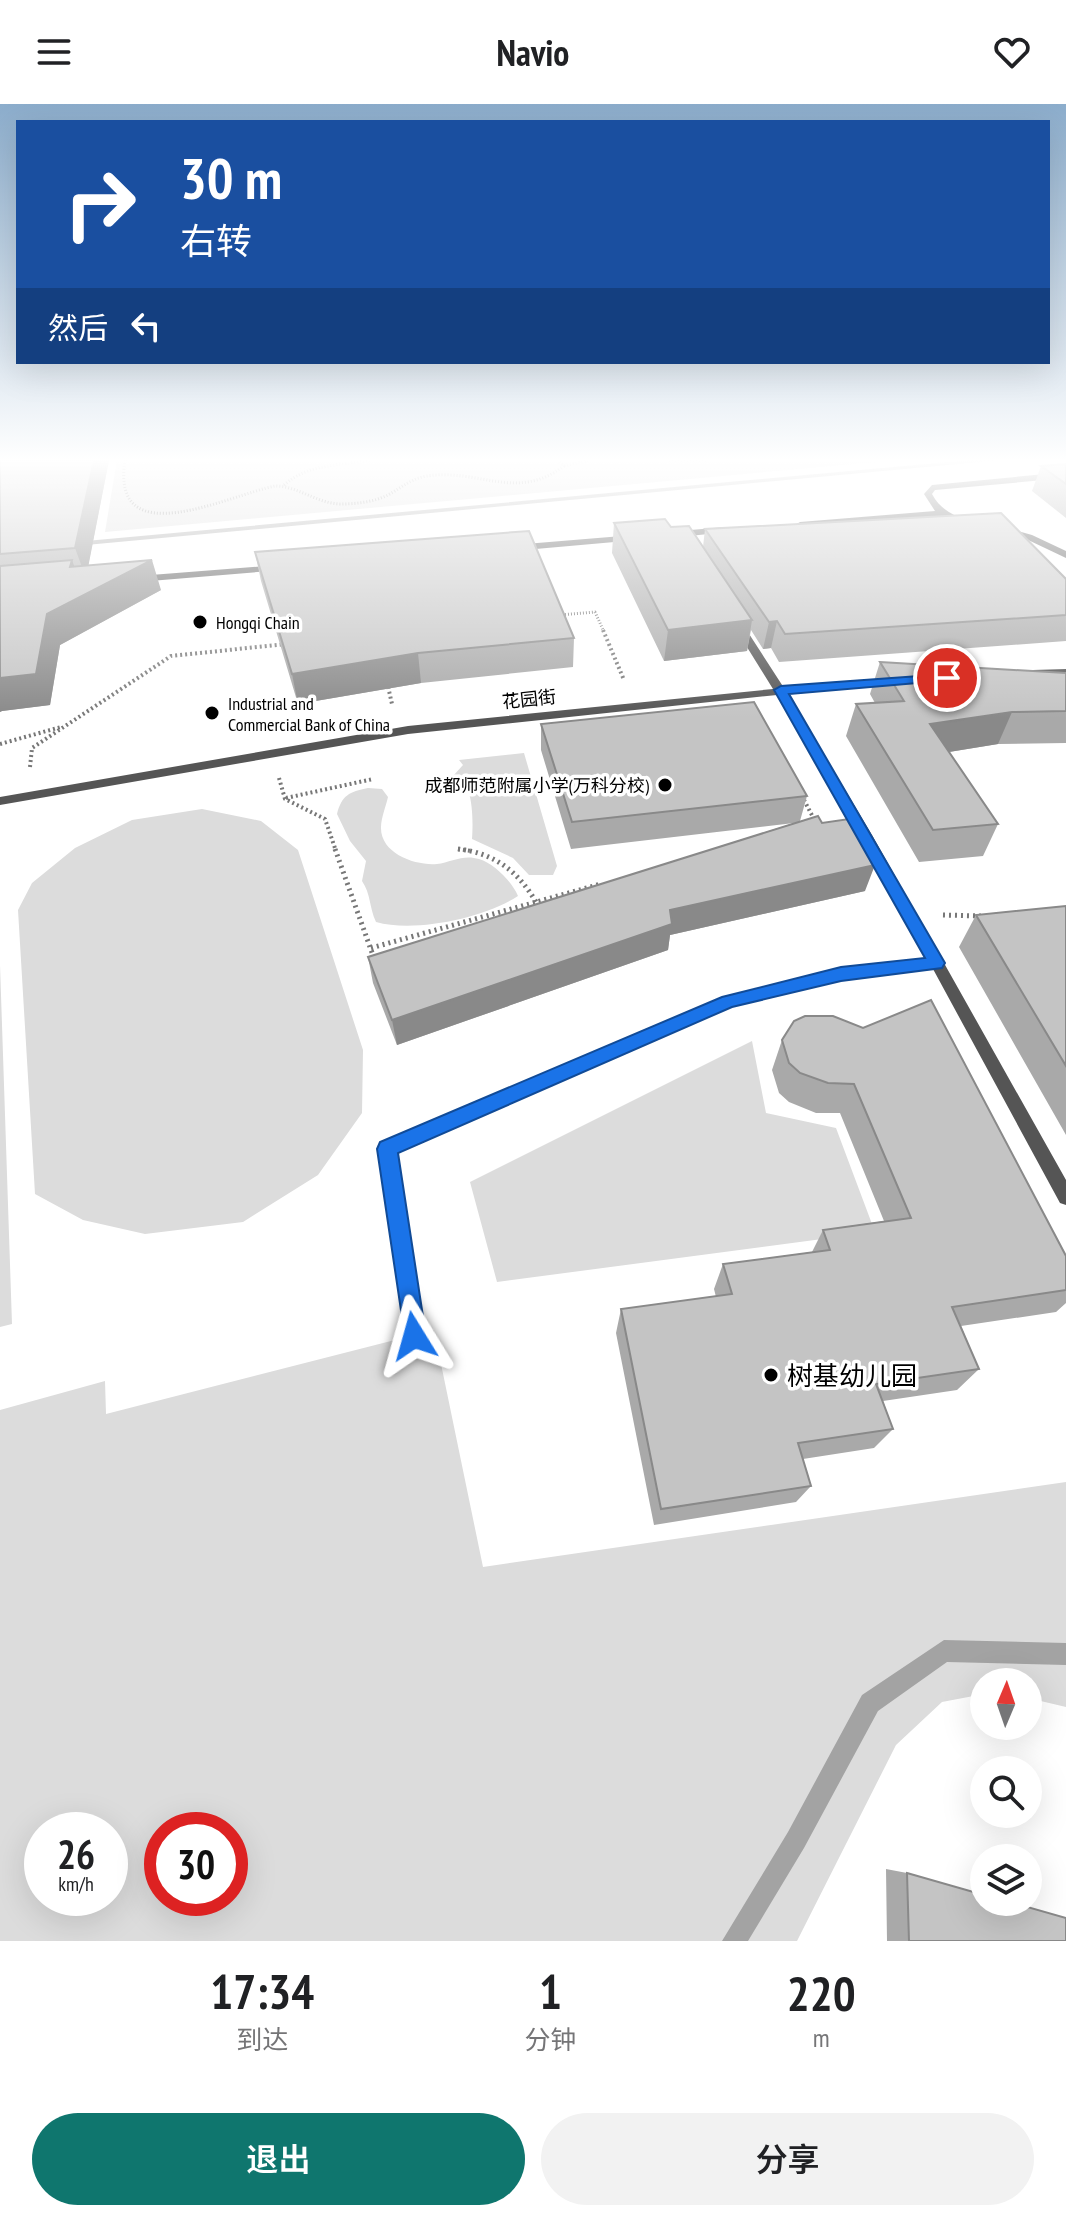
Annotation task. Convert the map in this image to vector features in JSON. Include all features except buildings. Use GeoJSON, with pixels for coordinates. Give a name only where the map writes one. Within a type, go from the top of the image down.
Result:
{"type":"FeatureCollection","features":[{"type":"Feature","properties":{"kind":"street"},"geometry":{"type":"LineString","coordinates":[[504,549],[543,546]]}},
{"type":"Feature","properties":{"kind":"street"},"geometry":{"type":"LineString","coordinates":[[1047,546],[1066,555]]}},
{"type":"Feature","properties":{"kind":"street"},"geometry":{"type":"LineString","coordinates":[[122,581],[297,566]]}},
{"type":"Feature","properties":{"kind":"street"},"geometry":{"type":"LineString","coordinates":[[729,611],[781,690],[1066,1197]]}},
{"type":"Feature","properties":{"kind":"street"},"geometry":{"type":"LineString","coordinates":[[1021,674],[1066,672]]}},
{"type":"Feature","properties":{"kind":"street","name":"花园街"},"geometry":{"type":"LineString","coordinates":[[0,801],[399,732],[781,690],[903,680]]}},
{"type":"Feature","properties":{"kind":"street"},"geometry":{"type":"LineString","coordinates":[[414,1336],[387,1149],[728,1001],[841,974],[936,963]]}},
{"type":"Feature","properties":{"kind":"path"},"geometry":{"type":"LineString","coordinates":[[547,617],[595,612],[617,665]]}},
{"type":"Feature","properties":{"kind":"path"},"geometry":{"type":"LineString","coordinates":[[32,748],[171,656],[296,643]]}},
{"type":"Feature","properties":{"kind":"path"},"geometry":{"type":"LineString","coordinates":[[385,676],[399,732]]}},
{"type":"Feature","properties":{"kind":"path"},"geometry":{"type":"LineString","coordinates":[[0,744],[65,726]]}},
{"type":"Feature","properties":{"kind":"path"},"geometry":{"type":"LineString","coordinates":[[274,753],[285,799],[325,819],[379,971]]}},
{"type":"Feature","properties":{"kind":"path"},"geometry":{"type":"LineString","coordinates":[[285,799],[373,779]]}},
{"type":"Feature","properties":{"kind":"path"},"geometry":{"type":"LineString","coordinates":[[803,799],[817,825]]}},
{"type":"Feature","properties":{"kind":"path"},"geometry":{"type":"LineString","coordinates":[[458,849],[477,849],[497,858],[527,884],[536,902]]}},
{"type":"Feature","properties":{"kind":"path"},"geometry":{"type":"LineString","coordinates":[[371,948],[612,881]]}},
{"type":"Feature","properties":{"kind":"path"},"geometry":{"type":"LineString","coordinates":[[901,901],[939,915],[984,916]]}},
{"type":"Feature","properties":{"kind":"shaded area"},"geometry":{"type":"Polygon","coordinates":[[[524,753],[557,866],[553,875],[529,875],[513,858],[472,839],[472,808],[468,790],[455,783],[453,776],[463,765],[459,760],[524,753]]]}},
{"type":"Feature","properties":{"kind":"shaded area"},"geometry":{"type":"Polygon","coordinates":[[[368,788],[382,789],[388,797],[381,827],[386,844],[393,851],[410,860],[429,864],[463,858],[479,859],[502,874],[518,896],[487,911],[449,921],[410,926],[376,922],[362,881],[366,861],[350,841],[337,814],[347,795],[368,788]]]}},
{"type":"Feature","properties":{"kind":"shaded area"},"geometry":{"type":"Polygon","coordinates":[[[202,809],[261,821],[298,850],[363,1050],[362,1113],[318,1175],[243,1222],[145,1234],[83,1220],[35,1194],[18,910],[32,883],[75,848],[132,820],[202,809]]]}},
{"type":"Feature","properties":{"kind":"shaded area"},"geometry":{"type":"Polygon","coordinates":[[[0,965],[12,1324],[0,1327],[0,965]]]}},
{"type":"Feature","properties":{"kind":"shaded area"},"geometry":{"type":"Polygon","coordinates":[[[752,1041],[766,1113],[836,1128],[875,1232],[497,1282],[470,1182],[752,1041]]]}},
{"type":"Feature","properties":{"kind":"shaded area"},"geometry":{"type":"Polygon","coordinates":[[[434,1330],[483,1567],[1066,1482],[1066,1707],[1042,1701],[1042,1668],[970,1668],[970,1697],[942,1702],[896,1745],[797,1941],[0,1941],[0,1410],[105,1381],[106,1414],[434,1330]]]}},
{"type":"Feature","properties":{"kind":"waterway"},"geometry":{"type":"LineString","coordinates":[[734,1941],[796,1840],[870,1703],[944,1651],[1066,1654]]}},
{"type":"Feature","properties":{"kind":"place","name":"Hongqi Chain"},"geometry":{"type":"Point","coordinates":[200,622]}},
{"type":"Feature","properties":{"kind":"place","name":"Industrial and Commercial Bank of China"},"geometry":{"type":"Point","coordinates":[212,713]}},
{"type":"Feature","properties":{"kind":"place","name":"成都师范附属小学(万科分校)"},"geometry":{"type":"Point","coordinates":[665,785]}},
{"type":"Feature","properties":{"kind":"place","name":"树基幼儿园"},"geometry":{"type":"Point","coordinates":[771,1375]}},
{"type":"Feature","properties":{"kind":"route"},"geometry":{"type":"LineString","coordinates":[[414,1336],[387,1149],[728,1001],[841,974],[936,963],[781,690],[858,682],[947,678]]}}]}
